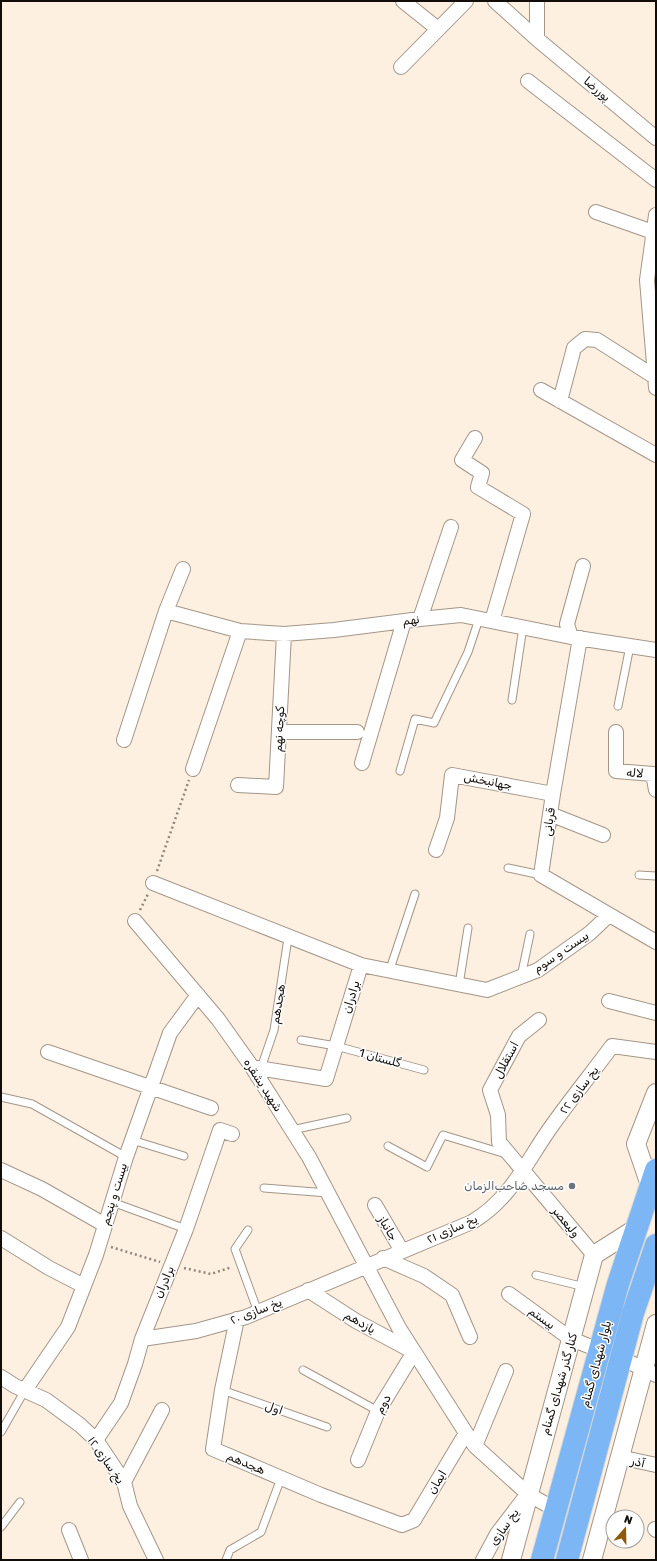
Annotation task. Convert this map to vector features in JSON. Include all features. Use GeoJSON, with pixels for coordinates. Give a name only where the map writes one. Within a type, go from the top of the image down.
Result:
{"type":"FeatureCollection","features":[{"type":"Feature","properties":{"kind":"highway","name":"بلوار شهدای گمنام"},"geometry":{"type":"LineString","coordinates":[[542,1560],[599,1350],[635,1229],[653,1177]]}},
{"type":"Feature","properties":{"kind":"highway","name":"بلوار شهدای گمنام"},"geometry":{"type":"LineString","coordinates":[[567,1560],[633,1313],[656,1245]]}},
{"type":"Feature","properties":{"kind":"street"},"geometry":{"type":"LineString","coordinates":[[403,1],[438,30]]}},
{"type":"Feature","properties":{"kind":"street"},"geometry":{"type":"LineString","coordinates":[[401,67],[466,1]]}},
{"type":"Feature","properties":{"kind":"street","name":"پوررضا"},"geometry":{"type":"LineString","coordinates":[[495,1],[537,39],[656,138]]}},
{"type":"Feature","properties":{"kind":"street"},"geometry":{"type":"LineString","coordinates":[[537,1],[537,39]]}},
{"type":"Feature","properties":{"kind":"street"},"geometry":{"type":"LineString","coordinates":[[528,81],[656,180]]}},
{"type":"Feature","properties":{"kind":"street"},"geometry":{"type":"LineString","coordinates":[[596,212],[654,232]]}},
{"type":"Feature","properties":{"kind":"street"},"geometry":{"type":"LineString","coordinates":[[656,215],[647,280],[656,382]]}},
{"type":"Feature","properties":{"kind":"street"},"geometry":{"type":"LineString","coordinates":[[560,401],[574,348],[585,339],[597,340],[656,382]]}},
{"type":"Feature","properties":{"kind":"street"},"geometry":{"type":"LineString","coordinates":[[541,390],[656,455]]}},
{"type":"Feature","properties":{"kind":"street"},"geometry":{"type":"LineString","coordinates":[[475,438],[462,460],[482,473],[478,487],[523,514],[492,620]]}},
{"type":"Feature","properties":{"kind":"street"},"geometry":{"type":"LineString","coordinates":[[420,619],[452,527]]}},
{"type":"Feature","properties":{"kind":"street","name":"قربانی"},"geometry":{"type":"LineString","coordinates":[[541,876],[576,637],[567,624],[582,566]]}},
{"type":"Feature","properties":{"kind":"street"},"geometry":{"type":"LineString","coordinates":[[124,740],[166,611],[182,569]]}},
{"type":"Feature","properties":{"kind":"street","name":"نهم"},"geometry":{"type":"LineString","coordinates":[[166,611],[240,631],[284,634],[334,630],[461,615],[576,637],[656,650]]}},
{"type":"Feature","properties":{"kind":"street"},"geometry":{"type":"LineString","coordinates":[[362,764],[404,621]]}},
{"type":"Feature","properties":{"kind":"street"},"geometry":{"type":"LineString","coordinates":[[193,768],[240,631]]}},
{"type":"Feature","properties":{"kind":"street","name":"کوچه نهم"},"geometry":{"type":"LineString","coordinates":[[238,785],[276,787],[284,634]]}},
{"type":"Feature","properties":{"kind":"street"},"geometry":{"type":"LineString","coordinates":[[279,732],[357,732]]}},
{"type":"Feature","properties":{"kind":"street","name":"لاله"},"geometry":{"type":"LineString","coordinates":[[616,732],[616,771],[653,774],[656,790]]}},
{"type":"Feature","properties":{"kind":"street","name":"جهانبخش"},"geometry":{"type":"LineString","coordinates":[[436,850],[447,818],[452,775],[553,794]]}},
{"type":"Feature","properties":{"kind":"street"},"geometry":{"type":"LineString","coordinates":[[550,814],[603,835]]}},
{"type":"Feature","properties":{"kind":"street"},"geometry":{"type":"LineString","coordinates":[[541,876],[656,942]]}},
{"type":"Feature","properties":{"kind":"street"},"geometry":{"type":"LineString","coordinates":[[153,883],[288,938],[361,965]]}},
{"type":"Feature","properties":{"kind":"street","name":"بیست و سوم"},"geometry":{"type":"LineString","coordinates":[[487,990],[538,970],[590,933],[609,915]]}},
{"type":"Feature","properties":{"kind":"street","name":"شهید یشقره"},"geometry":{"type":"LineString","coordinates":[[135,921],[198,995],[256,1067],[328,1193],[366,1265]]}},
{"type":"Feature","properties":{"kind":"street","name":"برادران"},"geometry":{"type":"LineString","coordinates":[[256,1067],[326,1079],[361,965],[389,972],[487,990]]}},
{"type":"Feature","properties":{"kind":"street","name":"بیست و پنجم"},"geometry":{"type":"LineString","coordinates":[[25,1390],[68,1327],[96,1255],[126,1157],[170,1033],[198,995]]}},
{"type":"Feature","properties":{"kind":"street"},"geometry":{"type":"LineString","coordinates":[[609,1001],[656,1013]]}},
{"type":"Feature","properties":{"kind":"street","name":"استقلال"},"geometry":{"type":"LineString","coordinates":[[522,1170],[499,1142],[498,1115],[490,1090],[519,1036],[539,1020]]}},
{"type":"Feature","properties":{"kind":"street","name":"یخ سازی ۲۲"},"geometry":{"type":"LineString","coordinates":[[522,1170],[551,1127],[612,1046],[656,1052]]}},
{"type":"Feature","properties":{"kind":"street"},"geometry":{"type":"LineString","coordinates":[[48,1052],[211,1108]]}},
{"type":"Feature","properties":{"kind":"street"},"geometry":{"type":"LineString","coordinates":[[653,1177],[636,1144],[656,1094]]}},
{"type":"Feature","properties":{"kind":"street","name":"برادران"},"geometry":{"type":"LineString","coordinates":[[96,1440],[121,1403],[142,1339],[186,1229],[220,1130],[232,1134]]}},
{"type":"Feature","properties":{"kind":"street"},"geometry":{"type":"LineString","coordinates":[[1,1170],[42,1189],[105,1225]]}},
{"type":"Feature","properties":{"kind":"street","name":"یخ سازی ۲۱"},"geometry":{"type":"LineString","coordinates":[[366,1265],[472,1222],[489,1212],[508,1191],[522,1170]]}},
{"type":"Feature","properties":{"kind":"street","name":"ولیعصر"},"geometry":{"type":"LineString","coordinates":[[522,1170],[594,1255]]}},
{"type":"Feature","properties":{"kind":"street","name":"جانباز"},"geometry":{"type":"LineString","coordinates":[[375,1205],[402,1250]]}},
{"type":"Feature","properties":{"kind":"street"},"geometry":{"type":"LineString","coordinates":[[594,1255],[635,1229]]}},
{"type":"Feature","properties":{"kind":"street"},"geometry":{"type":"LineString","coordinates":[[1,1238],[49,1268],[84,1286]]}},
{"type":"Feature","properties":{"kind":"street","name":"کنار گذر شهدای گمنام"},"geometry":{"type":"LineString","coordinates":[[511,1560],[594,1255]]}},
{"type":"Feature","properties":{"kind":"street"},"geometry":{"type":"LineString","coordinates":[[383,1258],[424,1276],[452,1295],[470,1337]]}},
{"type":"Feature","properties":{"kind":"street"},"geometry":{"type":"LineString","coordinates":[[366,1265],[414,1352],[475,1446],[528,1494],[556,1510]]}},
{"type":"Feature","properties":{"kind":"street","name":"یخ سازی ۲۰"},"geometry":{"type":"LineString","coordinates":[[142,1339],[196,1331],[237,1319],[258,1312],[366,1265]]}},
{"type":"Feature","properties":{"kind":"street","name":"یازدهم"},"geometry":{"type":"LineString","coordinates":[[308,1290],[356,1321],[414,1352]]}},
{"type":"Feature","properties":{"kind":"street","name":"بیستم"},"geometry":{"type":"LineString","coordinates":[[509,1294],[572,1339],[599,1350]]}},
{"type":"Feature","properties":{"kind":"street","name":"هجدهم"},"geometry":{"type":"LineString","coordinates":[[237,1319],[222,1390],[213,1449],[321,1495],[402,1525]]}},
{"type":"Feature","properties":{"kind":"street"},"geometry":{"type":"LineString","coordinates":[[592,1560],[619,1457],[650,1372],[656,1324]]}},
{"type":"Feature","properties":{"kind":"street","name":"دوم"},"geometry":{"type":"LineString","coordinates":[[358,1460],[378,1411],[414,1352]]}},
{"type":"Feature","properties":{"kind":"street"},"geometry":{"type":"LineString","coordinates":[[621,1358],[650,1372]]}},
{"type":"Feature","properties":{"kind":"street"},"geometry":{"type":"LineString","coordinates":[[475,1446],[506,1371]]}},
{"type":"Feature","properties":{"kind":"street","name":"یخ سازی ۱۲"},"geometry":{"type":"LineString","coordinates":[[1,1377],[46,1400],[80,1425],[96,1440],[124,1482],[130,1506],[156,1560]]}},
{"type":"Feature","properties":{"kind":"street"},"geometry":{"type":"LineString","coordinates":[[124,1482],[162,1410]]}},
{"type":"Feature","properties":{"kind":"street","name":"ایمان"},"geometry":{"type":"LineString","coordinates":[[402,1525],[414,1520],[466,1433]]}},
{"type":"Feature","properties":{"kind":"street","name":"آذر"},"geometry":{"type":"LineString","coordinates":[[619,1457],[656,1465]]}},
{"type":"Feature","properties":{"kind":"street","name":"یخ سازی"},"geometry":{"type":"LineString","coordinates":[[483,1560],[497,1534],[528,1494]]}},
{"type":"Feature","properties":{"kind":"street"},"geometry":{"type":"LineString","coordinates":[[69,1530],[81,1560]]}},
{"type":"Feature","properties":{"kind":"lane"},"geometry":{"type":"LineString","coordinates":[[400,770],[415,719],[434,723],[468,652],[478,619]]}},
{"type":"Feature","properties":{"kind":"lane"},"geometry":{"type":"LineString","coordinates":[[512,700],[523,627]]}},
{"type":"Feature","properties":{"kind":"lane"},"geometry":{"type":"LineString","coordinates":[[618,706],[630,646]]}},
{"type":"Feature","properties":{"kind":"lane"},"geometry":{"type":"LineString","coordinates":[[508,868],[541,876]]}},
{"type":"Feature","properties":{"kind":"lane"},"geometry":{"type":"LineString","coordinates":[[639,875],[656,876]]}},
{"type":"Feature","properties":{"kind":"lane"},"geometry":{"type":"LineString","coordinates":[[389,972],[415,894]]}},
{"type":"Feature","properties":{"kind":"lane"},"geometry":{"type":"LineString","coordinates":[[459,985],[468,928]]}},
{"type":"Feature","properties":{"kind":"lane"},"geometry":{"type":"LineString","coordinates":[[521,977],[530,934]]}},
{"type":"Feature","properties":{"kind":"lane","name":"هجدهم"},"geometry":{"type":"LineString","coordinates":[[256,1067],[274,1030],[288,938]]}},
{"type":"Feature","properties":{"kind":"lane","name":"گلستان 1"},"geometry":{"type":"LineString","coordinates":[[301,1040],[336,1046],[424,1070]]}},
{"type":"Feature","properties":{"kind":"lane"},"geometry":{"type":"LineString","coordinates":[[1,1097],[32,1104],[126,1157]]}},
{"type":"Feature","properties":{"kind":"lane"},"geometry":{"type":"LineString","coordinates":[[292,1130],[346,1118]]}},
{"type":"Feature","properties":{"kind":"lane"},"geometry":{"type":"LineString","coordinates":[[388,1146],[427,1167],[443,1135],[510,1156]]}},
{"type":"Feature","properties":{"kind":"lane"},"geometry":{"type":"LineString","coordinates":[[132,1140],[184,1156]]}},
{"type":"Feature","properties":{"kind":"lane"},"geometry":{"type":"LineString","coordinates":[[264,1188],[328,1193]]}},
{"type":"Feature","properties":{"kind":"lane"},"geometry":{"type":"LineString","coordinates":[[112,1202],[186,1229]]}},
{"type":"Feature","properties":{"kind":"lane"},"geometry":{"type":"LineString","coordinates":[[248,1230],[235,1249],[258,1312]]}},
{"type":"Feature","properties":{"kind":"lane"},"geometry":{"type":"LineString","coordinates":[[536,1275],[586,1287]]}},
{"type":"Feature","properties":{"kind":"lane"},"geometry":{"type":"LineString","coordinates":[[303,1370],[378,1411]]}},
{"type":"Feature","properties":{"kind":"lane"},"geometry":{"type":"LineString","coordinates":[[1,1432],[25,1390]]}},
{"type":"Feature","properties":{"kind":"lane","name":"اول"},"geometry":{"type":"LineString","coordinates":[[222,1390],[327,1427]]}},
{"type":"Feature","properties":{"kind":"lane"},"geometry":{"type":"LineString","coordinates":[[226,1560],[230,1550],[261,1532],[282,1478]]}},
{"type":"Feature","properties":{"kind":"lane"},"geometry":{"type":"LineString","coordinates":[[1,1527],[20,1502]]}},
{"type":"Feature","properties":{"kind":"path"},"geometry":{"type":"LineString","coordinates":[[135,921],[153,883],[193,768]]}},
{"type":"Feature","properties":{"kind":"place","name":"مسجد صاحب‌الزمان"},"geometry":{"type":"Point","coordinates":[572,1186]}}]}
